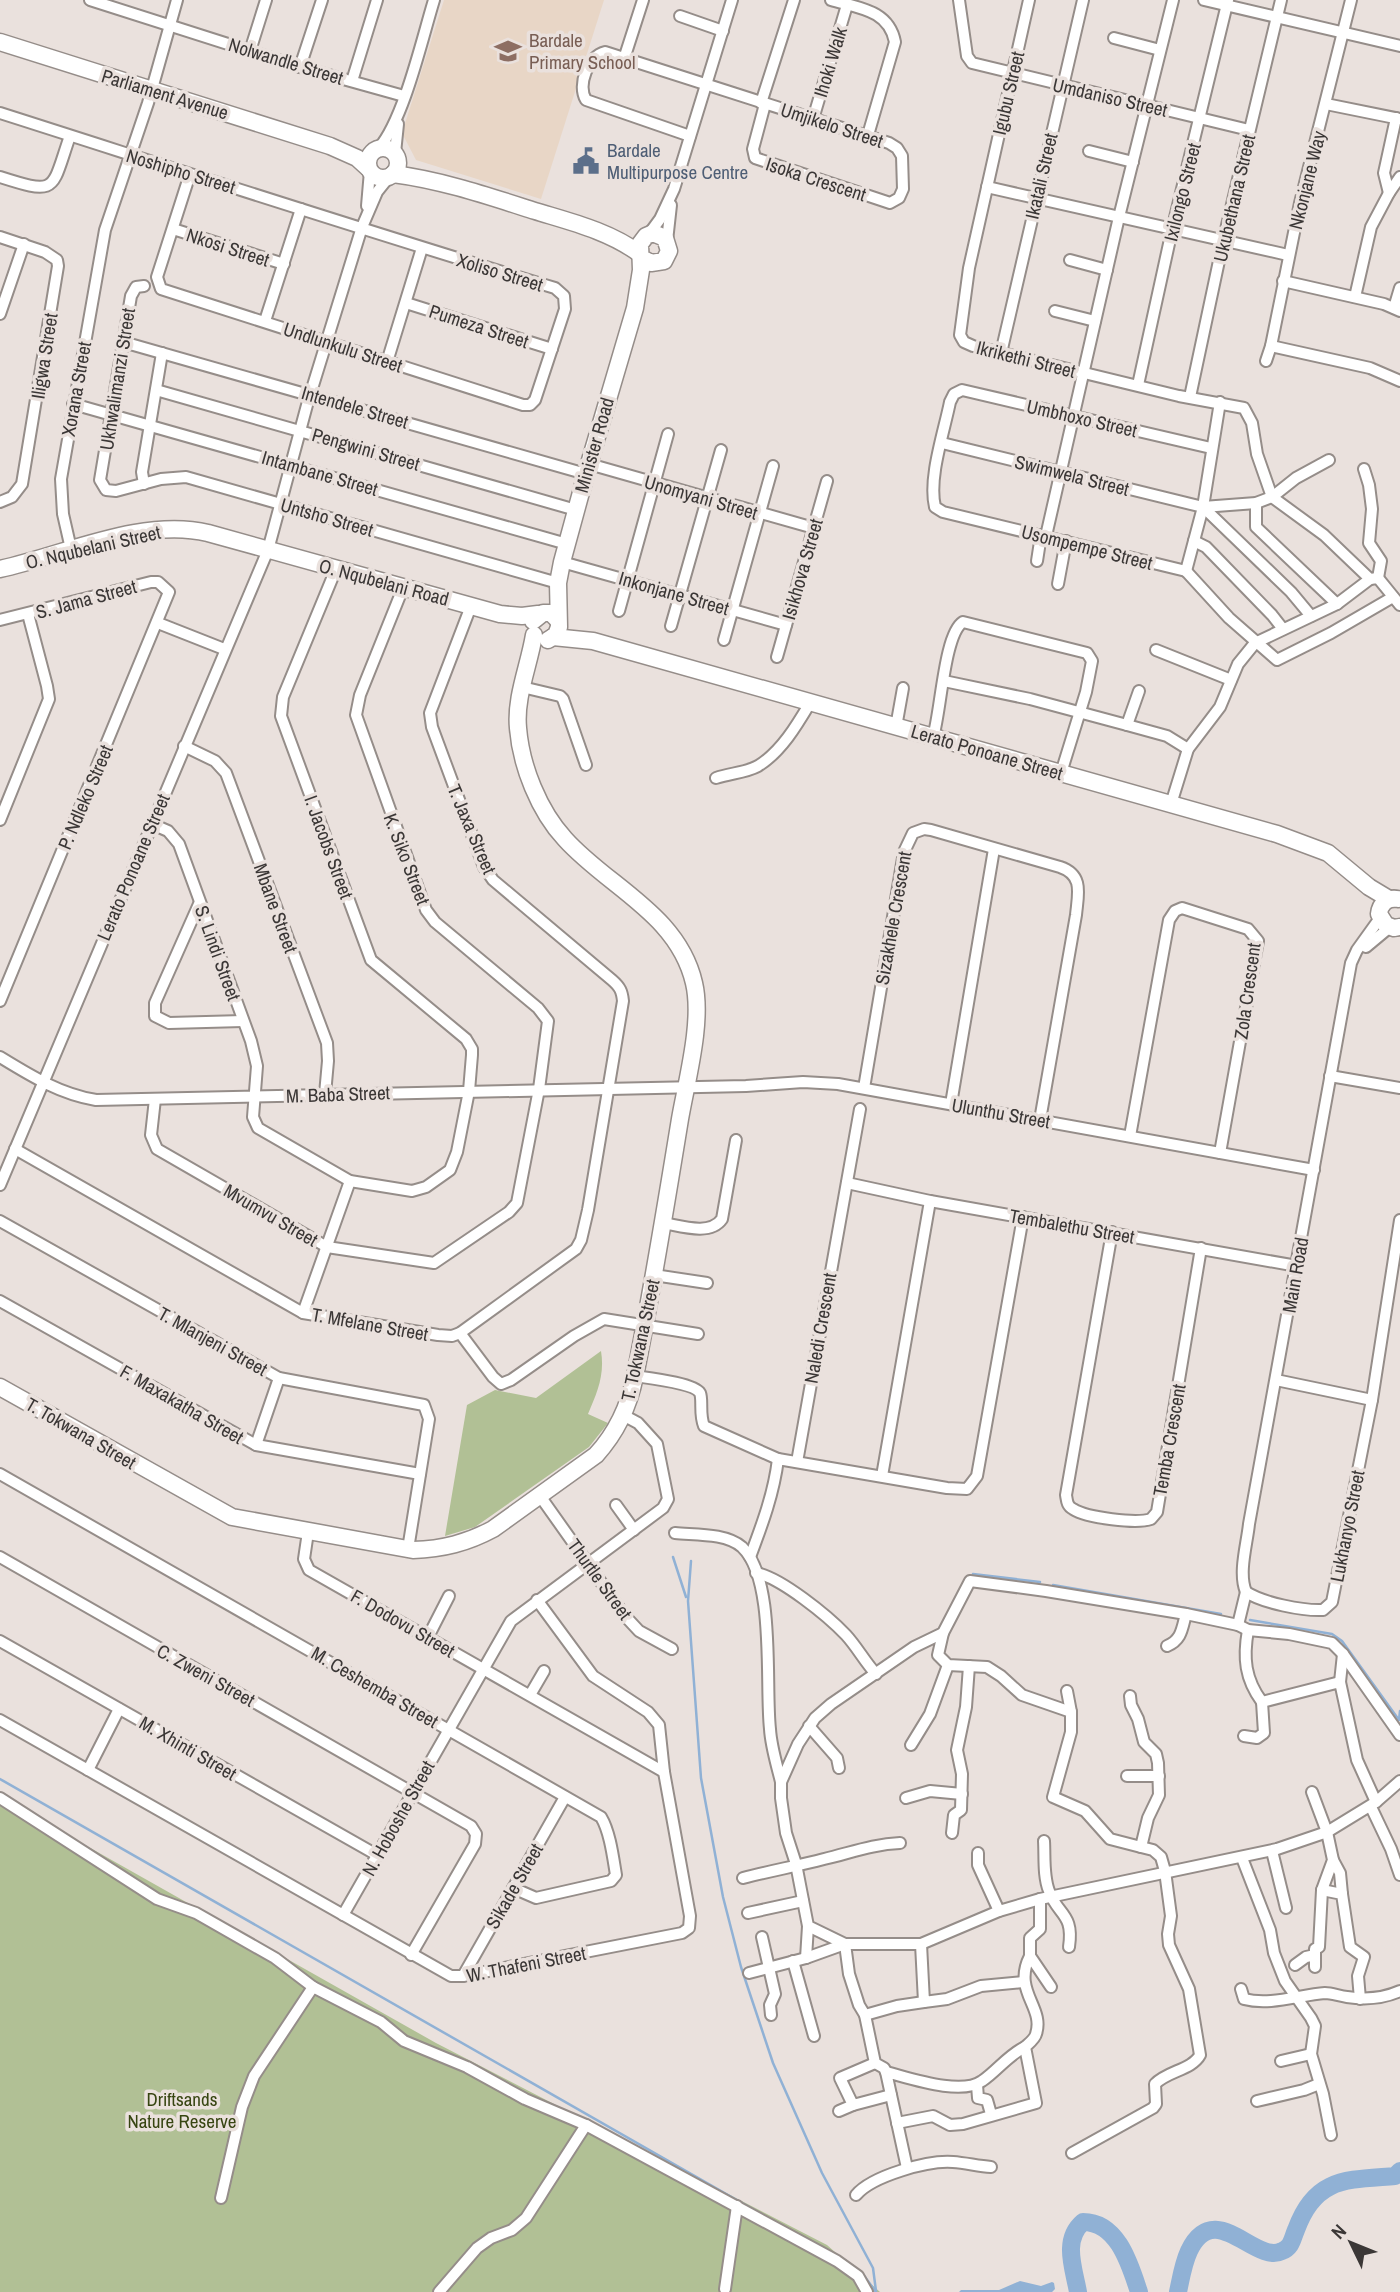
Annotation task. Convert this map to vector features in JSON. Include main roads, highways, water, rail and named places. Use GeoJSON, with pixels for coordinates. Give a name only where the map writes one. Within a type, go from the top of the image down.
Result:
{"type":"FeatureCollection","features":[{"type":"Feature","properties":{"kind":"water"},"geometry":{"type":"Polygon","coordinates":[[[1020,2281],[1041,2286],[1052,2282],[1055,2289],[1052,2292],[959,2292],[999,2290],[1020,2281]]]}},
{"type":"Feature","properties":{"kind":"waterway"},"geometry":{"type":"LineString","coordinates":[[673,1557],[686,1597]]}},
{"type":"Feature","properties":{"kind":"waterway"},"geometry":{"type":"LineString","coordinates":[[691,1561],[688,1601],[701,1778],[723,1897],[741,1967],[773,2063],[822,2173],[873,2268],[876,2291]]}},
{"type":"Feature","properties":{"kind":"waterway"},"geometry":{"type":"LineString","coordinates":[[973,1574],[1040,1582]]}},
{"type":"Feature","properties":{"kind":"waterway"},"geometry":{"type":"LineString","coordinates":[[1053,1585],[1221,1614]]}},
{"type":"Feature","properties":{"kind":"waterway"},"geometry":{"type":"LineString","coordinates":[[1250,1620],[1332,1634],[1342,1641],[1399,1720]]}},
{"type":"Feature","properties":{"kind":"waterway"},"geometry":{"type":"LineString","coordinates":[[1399,1720],[1400,1711]]}},
{"type":"Feature","properties":{"kind":"waterway"},"geometry":{"type":"LineString","coordinates":[[0,1779],[763,2215]]}},
{"type":"Feature","properties":{"kind":"waterway"},"geometry":{"type":"LineString","coordinates":[[1178,2292],[1187,2256],[1199,2236],[1211,2230],[1223,2231],[1271,2253],[1282,2251],[1291,2242],[1304,2213],[1323,2191],[1347,2181],[1395,2176],[1400,2171]]}},
{"type":"Feature","properties":{"kind":"waterway"},"geometry":{"type":"LineString","coordinates":[[1078,2292],[1071,2246],[1073,2237],[1083,2222],[1095,2224],[1114,2237],[1127,2258],[1139,2292]]}},
{"type":"Feature","properties":{"kind":"waterway"},"geometry":{"type":"LineString","coordinates":[[862,2273],[876,2292]]}},
{"type":"Feature","properties":{"kind":"place","name":"Bardale Primary School"},"geometry":{"type":"Point","coordinates":[508,51]}},
{"type":"Feature","properties":{"kind":"place","name":"Bardale Multipurpose Centre"},"geometry":{"type":"Point","coordinates":[586,161]}},
{"type":"Feature","properties":{"kind":"park label","name":"Driftsands Nature Reserve"},"geometry":{"type":"Point","coordinates":[182,2110]}}]}
